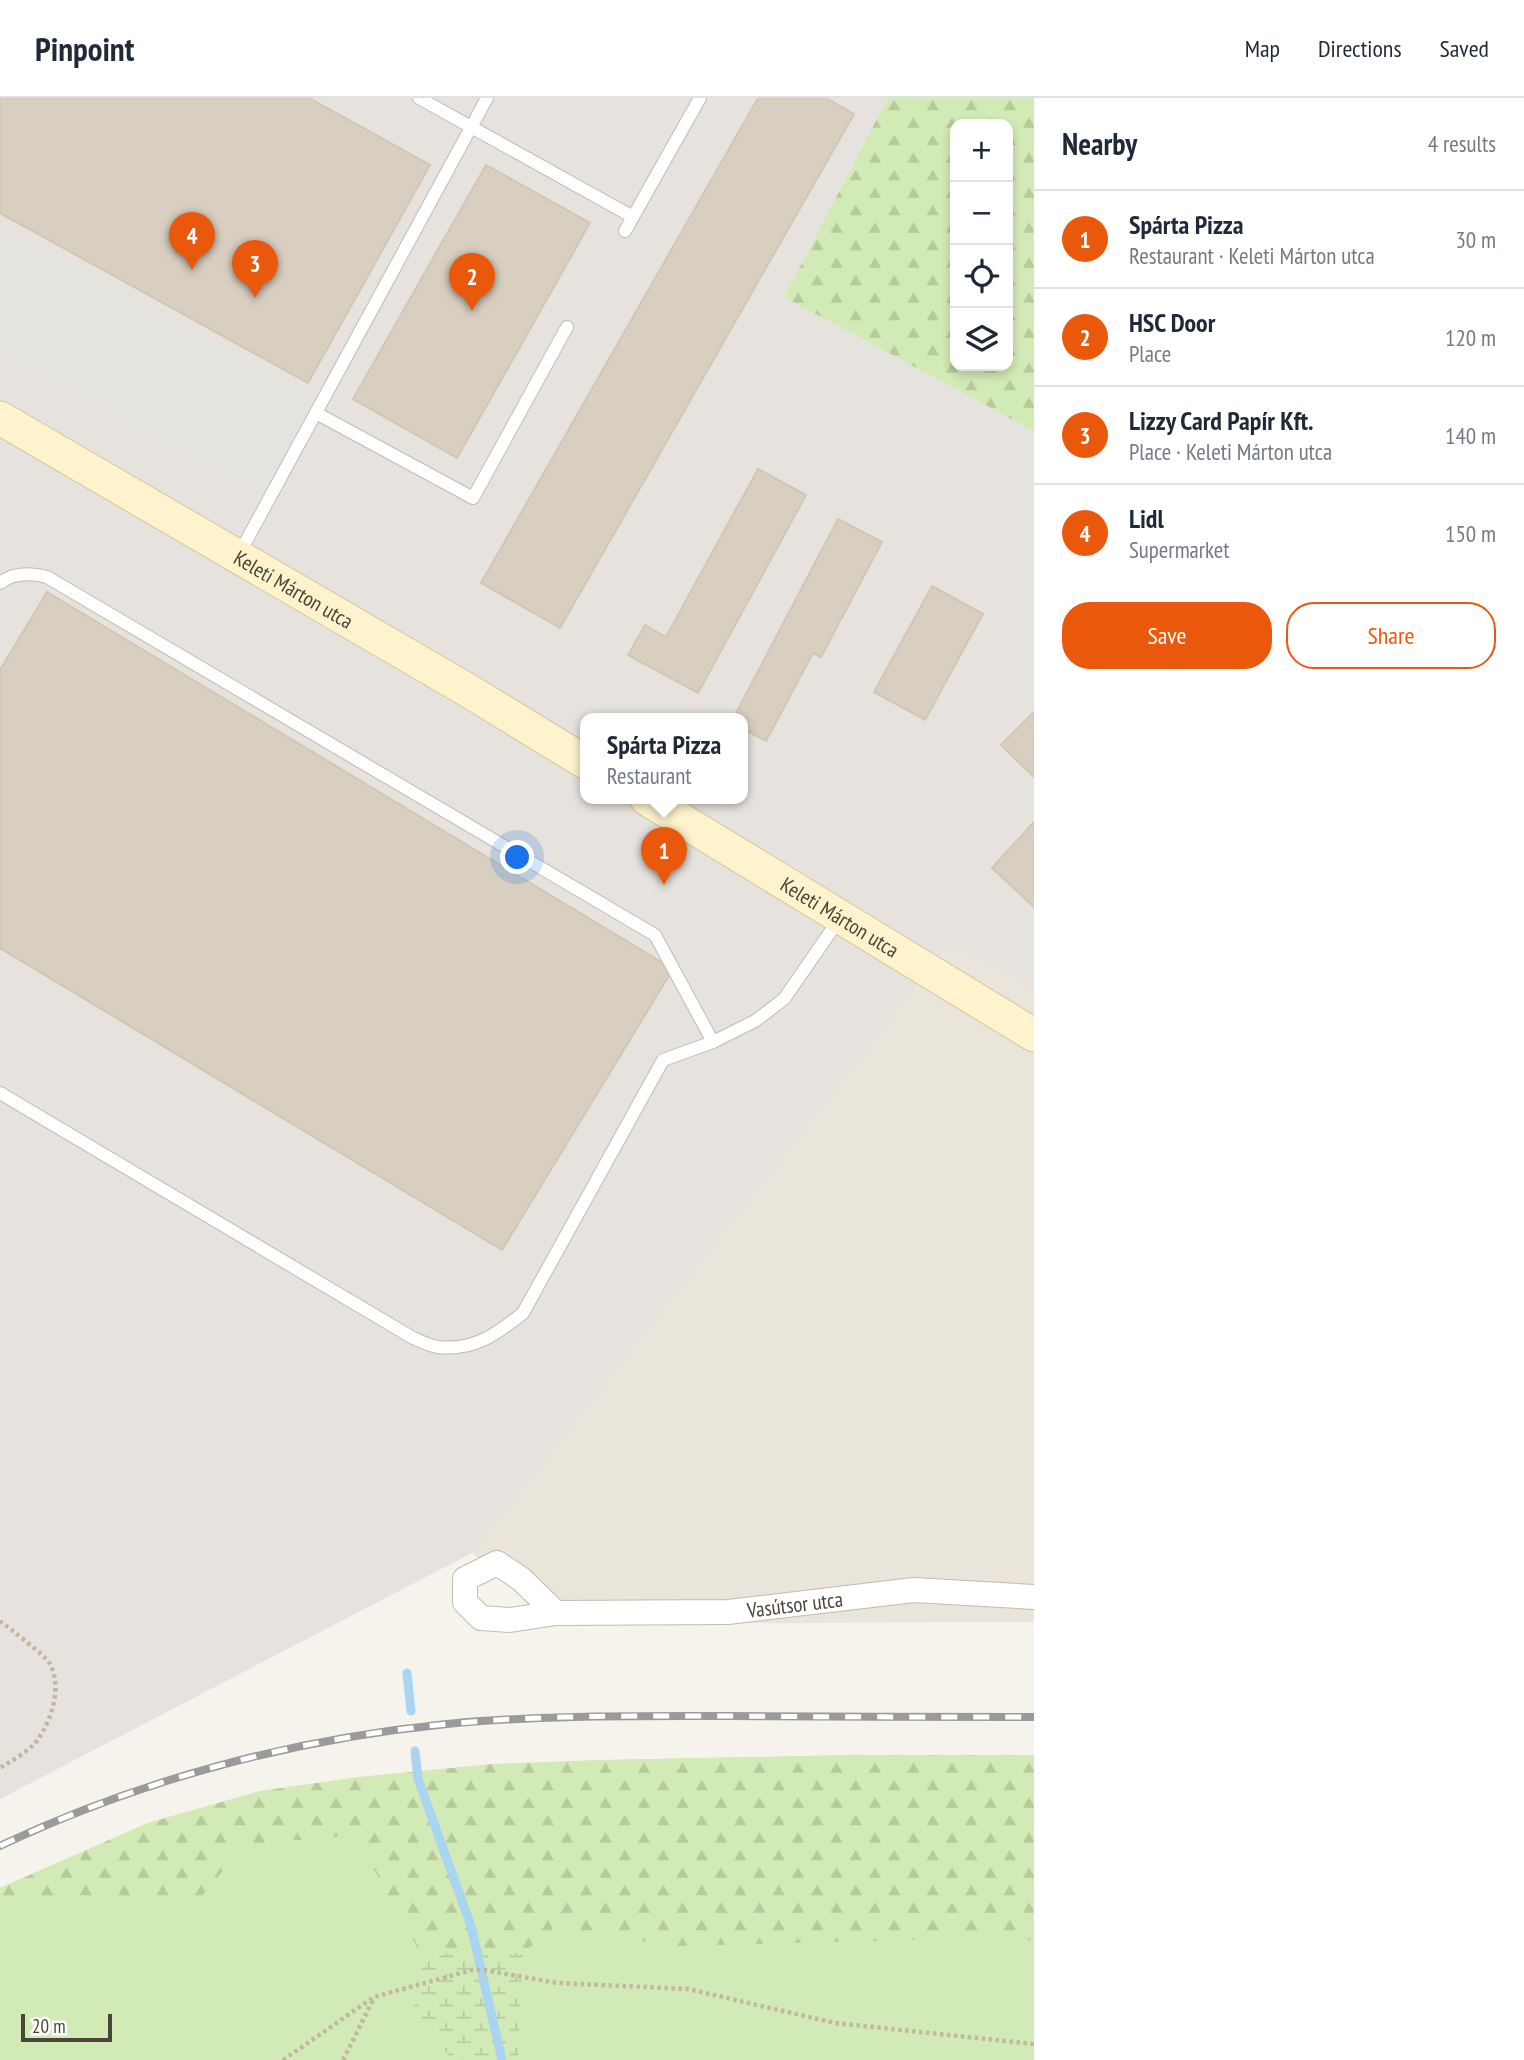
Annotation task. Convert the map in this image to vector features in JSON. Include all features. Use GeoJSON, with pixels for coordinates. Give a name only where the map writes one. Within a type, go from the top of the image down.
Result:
{"type":"FeatureCollection","features":[{"type":"Feature","properties":{"kind":"main road","name":"Keleti Márton utca"},"geometry":{"type":"LineString","coordinates":[[0,418],[469,691],[580,759]]}},
{"type":"Feature","properties":{"kind":"main road","name":"Keleti Márton utca"},"geometry":{"type":"LineString","coordinates":[[655,804],[1034,1035]]}},
{"type":"Feature","properties":{"kind":"street","name":"Vasútsor utca"},"geometry":{"type":"LineString","coordinates":[[556,1613],[729,1612],[914,1590],[1034,1597]]}},
{"type":"Feature","properties":{"kind":"lane"},"geometry":{"type":"LineString","coordinates":[[419,98],[633,217]]}},
{"type":"Feature","properties":{"kind":"lane"},"geometry":{"type":"LineString","coordinates":[[238,556],[487,98]]}},
{"type":"Feature","properties":{"kind":"lane"},"geometry":{"type":"LineString","coordinates":[[625,231],[700,98]]}},
{"type":"Feature","properties":{"kind":"lane"},"geometry":{"type":"LineString","coordinates":[[316,413],[473,498],[566,327]]}},
{"type":"Feature","properties":{"kind":"lane"},"geometry":{"type":"LineString","coordinates":[[0,583],[7,578],[30,573],[47,577],[655,935],[713,1042]]}},
{"type":"Feature","properties":{"kind":"lane"},"geometry":{"type":"LineString","coordinates":[[0,1093],[413,1338],[437,1347],[466,1347],[494,1336],[523,1314],[663,1060],[713,1042],[755,1021],[784,999],[840,917]]}},
{"type":"Feature","properties":{"kind":"path"},"geometry":{"type":"LineString","coordinates":[[0,1621],[50,1664],[55,1685],[55,1701],[38,1739],[0,1768]]}},
{"type":"Feature","properties":{"kind":"path"},"geometry":{"type":"LineString","coordinates":[[284,2060],[374,1997],[472,1970],[557,1983],[688,1989],[835,2023],[1034,2044]]}},
{"type":"Feature","properties":{"kind":"path"},"geometry":{"type":"LineString","coordinates":[[344,2060],[374,1997]]}},
{"type":"Feature","properties":{"kind":"shaded area"},"geometry":{"type":"Polygon","coordinates":[[[0,98],[888,98],[784,297],[1034,431],[1034,989],[951,943],[472,1553],[0,1799],[0,98]]]}},
{"type":"Feature","properties":{"kind":"shaded area"},"geometry":{"type":"Polygon","coordinates":[[[0,227],[322,401],[269,500],[0,354],[0,227]]]}},
{"type":"Feature","properties":{"kind":"shaded area"},"geometry":{"type":"Polygon","coordinates":[[[951,943],[1034,989],[1034,1622],[551,1624],[472,1553],[951,943]]]}},
{"type":"Feature","properties":{"kind":"green space"},"geometry":{"type":"Polygon","coordinates":[[[888,98],[1034,98],[1034,431],[784,297],[888,98]]]}},
{"type":"Feature","properties":{"kind":"green space"},"geometry":{"type":"Polygon","coordinates":[[[858,1755],[1034,1755],[1034,2060],[0,2060],[0,1888],[148,1823],[260,1791],[360,1777],[493,1764],[858,1755]]]}},
{"type":"Feature","properties":{"kind":"green space"},"geometry":{"type":"Polygon","coordinates":[[[858,1755],[1034,1755],[1034,1941],[1009,1937],[678,1946],[552,1929],[523,1953],[421,1954],[355,1835],[244,1845],[197,1902],[21,1902],[0,1905],[0,1888],[148,1823],[260,1791],[360,1777],[493,1764],[858,1755]]]}},
{"type":"Feature","properties":{"kind":"green space"},"geometry":{"type":"Polygon","coordinates":[[[523,1953],[518,2060],[453,2060],[413,2014],[421,1954],[523,1953]]]}},
{"type":"Feature","properties":{"kind":"building"},"geometry":{"type":"Polygon","coordinates":[[[0,98],[309,98],[430,165],[308,383],[0,213],[0,98]]]}},
{"type":"Feature","properties":{"kind":"building"},"geometry":{"type":"Polygon","coordinates":[[[758,98],[826,98],[854,114],[560,628],[481,583],[758,98]]]}},
{"type":"Feature","properties":{"kind":"building"},"geometry":{"type":"Polygon","coordinates":[[[486,165],[590,223],[457,458],[353,399],[486,165]]]}},
{"type":"Feature","properties":{"kind":"building"},"geometry":{"type":"Polygon","coordinates":[[[758,469],[806,495],[698,693],[628,655],[645,625],[666,637],[758,469]]]}},
{"type":"Feature","properties":{"kind":"building"},"geometry":{"type":"Polygon","coordinates":[[[838,519],[882,542],[821,657],[813,653],[766,741],[748,732],[748,713],[736,713],[838,519]]]}},
{"type":"Feature","properties":{"kind":"building"},"geometry":{"type":"Polygon","coordinates":[[[932,586],[983,614],[925,720],[874,692],[932,586]]]}},
{"type":"Feature","properties":{"kind":"building"},"geometry":{"type":"Polygon","coordinates":[[[47,592],[673,969],[502,1250],[0,948],[0,670],[47,592]]]}},
{"type":"Feature","properties":{"kind":"building"},"geometry":{"type":"Polygon","coordinates":[[[1034,712],[1034,777],[1001,745],[1034,712]]]}},
{"type":"Feature","properties":{"kind":"building"},"geometry":{"type":"Polygon","coordinates":[[[1034,822],[1034,907],[992,868],[1034,822]]]}},
{"type":"Feature","properties":{"kind":"waterway"},"geometry":{"type":"LineString","coordinates":[[407,1673],[411,1711]]}},
{"type":"Feature","properties":{"kind":"waterway"},"geometry":{"type":"LineString","coordinates":[[415,1751],[418,1779],[471,1926],[502,2060]]}},
{"type":"Feature","properties":{"kind":"railway"},"geometry":{"type":"LineString","coordinates":[[0,1846],[53,1822],[162,1782],[275,1752],[390,1731],[482,1721],[587,1717],[1034,1717]]}},
{"type":"Feature","properties":{"kind":"place","name":"Lidl"},"geometry":{"type":"Point","coordinates":[192,270]}},
{"type":"Feature","properties":{"kind":"place","name":"Lizzy Card Papír Kft."},"geometry":{"type":"Point","coordinates":[255,298]}},
{"type":"Feature","properties":{"kind":"place","name":"HSC Door"},"geometry":{"type":"Point","coordinates":[472,311]}},
{"type":"Feature","properties":{"kind":"place","name":"Spárta Pizza"},"geometry":{"type":"Point","coordinates":[664,885]}}]}
